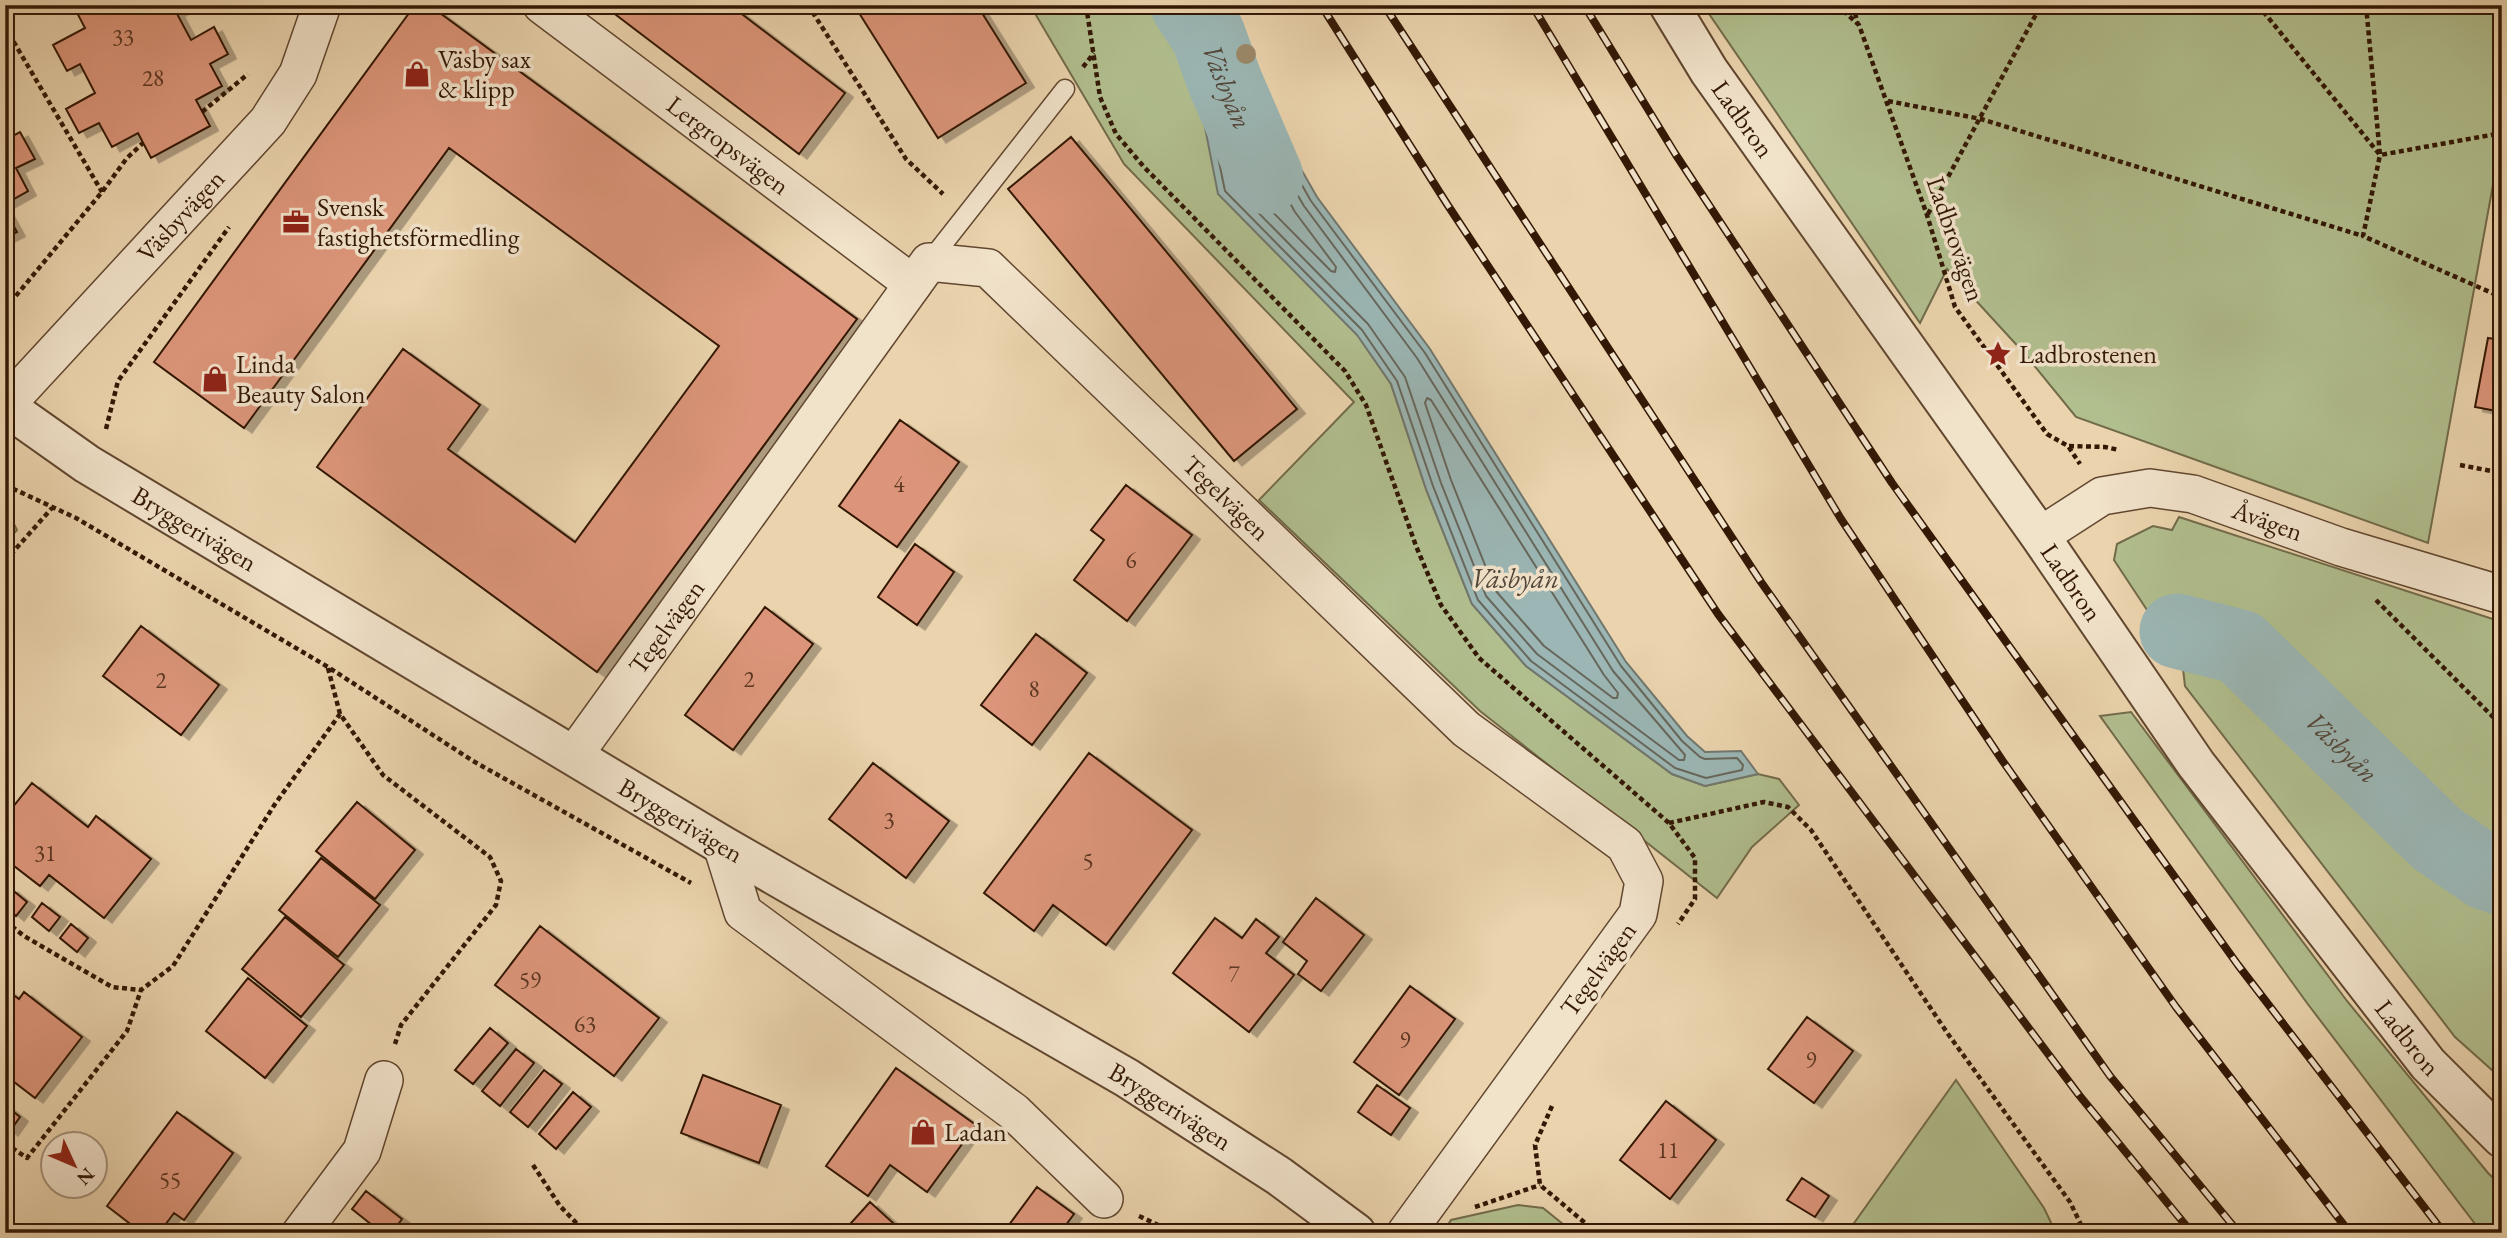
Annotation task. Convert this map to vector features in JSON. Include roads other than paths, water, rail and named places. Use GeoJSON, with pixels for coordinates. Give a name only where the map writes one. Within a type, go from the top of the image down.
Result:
{"type":"FeatureCollection","features":[{"type":"Feature","properties":{"kind":"street","name":"Väsbyvägen"},"geometry":{"type":"LineString","coordinates":[[5,406],[268,121],[298,74],[322,5]]}},
{"type":"Feature","properties":{"kind":"street","name":"Lergropsvägen"},"geometry":{"type":"LineString","coordinates":[[542,5],[921,273]]}},
{"type":"Feature","properties":{"kind":"street","name":"Ladbron"},"geometry":{"type":"LineString","coordinates":[[1669,5],[1709,71],[2040,536],[2196,764],[2428,1064],[2502,1138]]}},
{"type":"Feature","properties":{"kind":"street","name":"Tegelvägen"},"geometry":{"type":"LineString","coordinates":[[574,755],[921,273],[988,268],[1466,729],[1625,845],[1644,881],[1638,914],[1406,1233]]}},
{"type":"Feature","properties":{"kind":"street","name":"Bryggerivägen"},"geometry":{"type":"LineString","coordinates":[[5,406],[88,464],[722,845],[1127,1078],[1279,1175],[1356,1233]]}},
{"type":"Feature","properties":{"kind":"street","name":"Åvägen"},"geometry":{"type":"LineString","coordinates":[[2040,536],[2102,496],[2150,488],[2193,494],[2341,547],[2502,595]]}},
{"type":"Feature","properties":{"kind":"street"},"geometry":{"type":"LineString","coordinates":[[722,845],[743,912],[1014,1112],[1104,1199]]}},
{"type":"Feature","properties":{"kind":"street"},"geometry":{"type":"LineString","coordinates":[[301,1233],[362,1151],[384,1080]]}},
{"type":"Feature","properties":{"kind":"lane"},"geometry":{"type":"LineString","coordinates":[[921,273],[1065,89]]}},
{"type":"Feature","properties":{"kind":"water","name":"Väsbyån"},"geometry":{"type":"Polygon","coordinates":[[[1249,78],[1317,197],[1430,349],[1626,662],[1687,736],[1705,752],[1741,751],[1758,774],[1705,786],[1672,774],[1526,666],[1472,604],[1426,489],[1391,384],[1357,335],[1218,194],[1200,102],[1202,86],[1249,78]]]}},
{"type":"Feature","properties":{"kind":"waterway","name":"Väsbyån"},"geometry":{"type":"LineString","coordinates":[[1188,5],[1208,35],[1266,177]]}},
{"type":"Feature","properties":{"kind":"waterway","name":"Väsbyån"},"geometry":{"type":"LineString","coordinates":[[2177,631],[2240,647],[2437,839],[2487,873],[2502,878]]}},
{"type":"Feature","properties":{"kind":"railway"},"geometry":{"type":"LineString","coordinates":[[1321,5],[1447,204],[1718,614],[2079,1095],[2192,1233]]}},
{"type":"Feature","properties":{"kind":"railway"},"geometry":{"type":"LineString","coordinates":[[1384,5],[1761,582],[2110,1076],[2239,1233]]}},
{"type":"Feature","properties":{"kind":"railway"},"geometry":{"type":"LineString","coordinates":[[1532,5],[1841,519],[2002,760],[2176,1007],[2350,1233]]}},
{"type":"Feature","properties":{"kind":"railway"},"geometry":{"type":"LineString","coordinates":[[1584,5],[1676,155],[1892,483],[2238,965],[2444,1233]]}},
{"type":"Feature","properties":{"kind":"place","name":"Väsby sax & klipp"},"geometry":{"type":"Point","coordinates":[417,74]}},
{"type":"Feature","properties":{"kind":"place","name":"Svensk fastighetsförmedling"},"geometry":{"type":"Point","coordinates":[296,222]}},
{"type":"Feature","properties":{"kind":"place","name":"Ladbrostenen"},"geometry":{"type":"Point","coordinates":[1998,354]}},
{"type":"Feature","properties":{"kind":"place","name":"Linda Beauty Salon"},"geometry":{"type":"Point","coordinates":[215,379]}},
{"type":"Feature","properties":{"kind":"place","name":"Ladan"},"geometry":{"type":"Point","coordinates":[923,1132]}}]}
